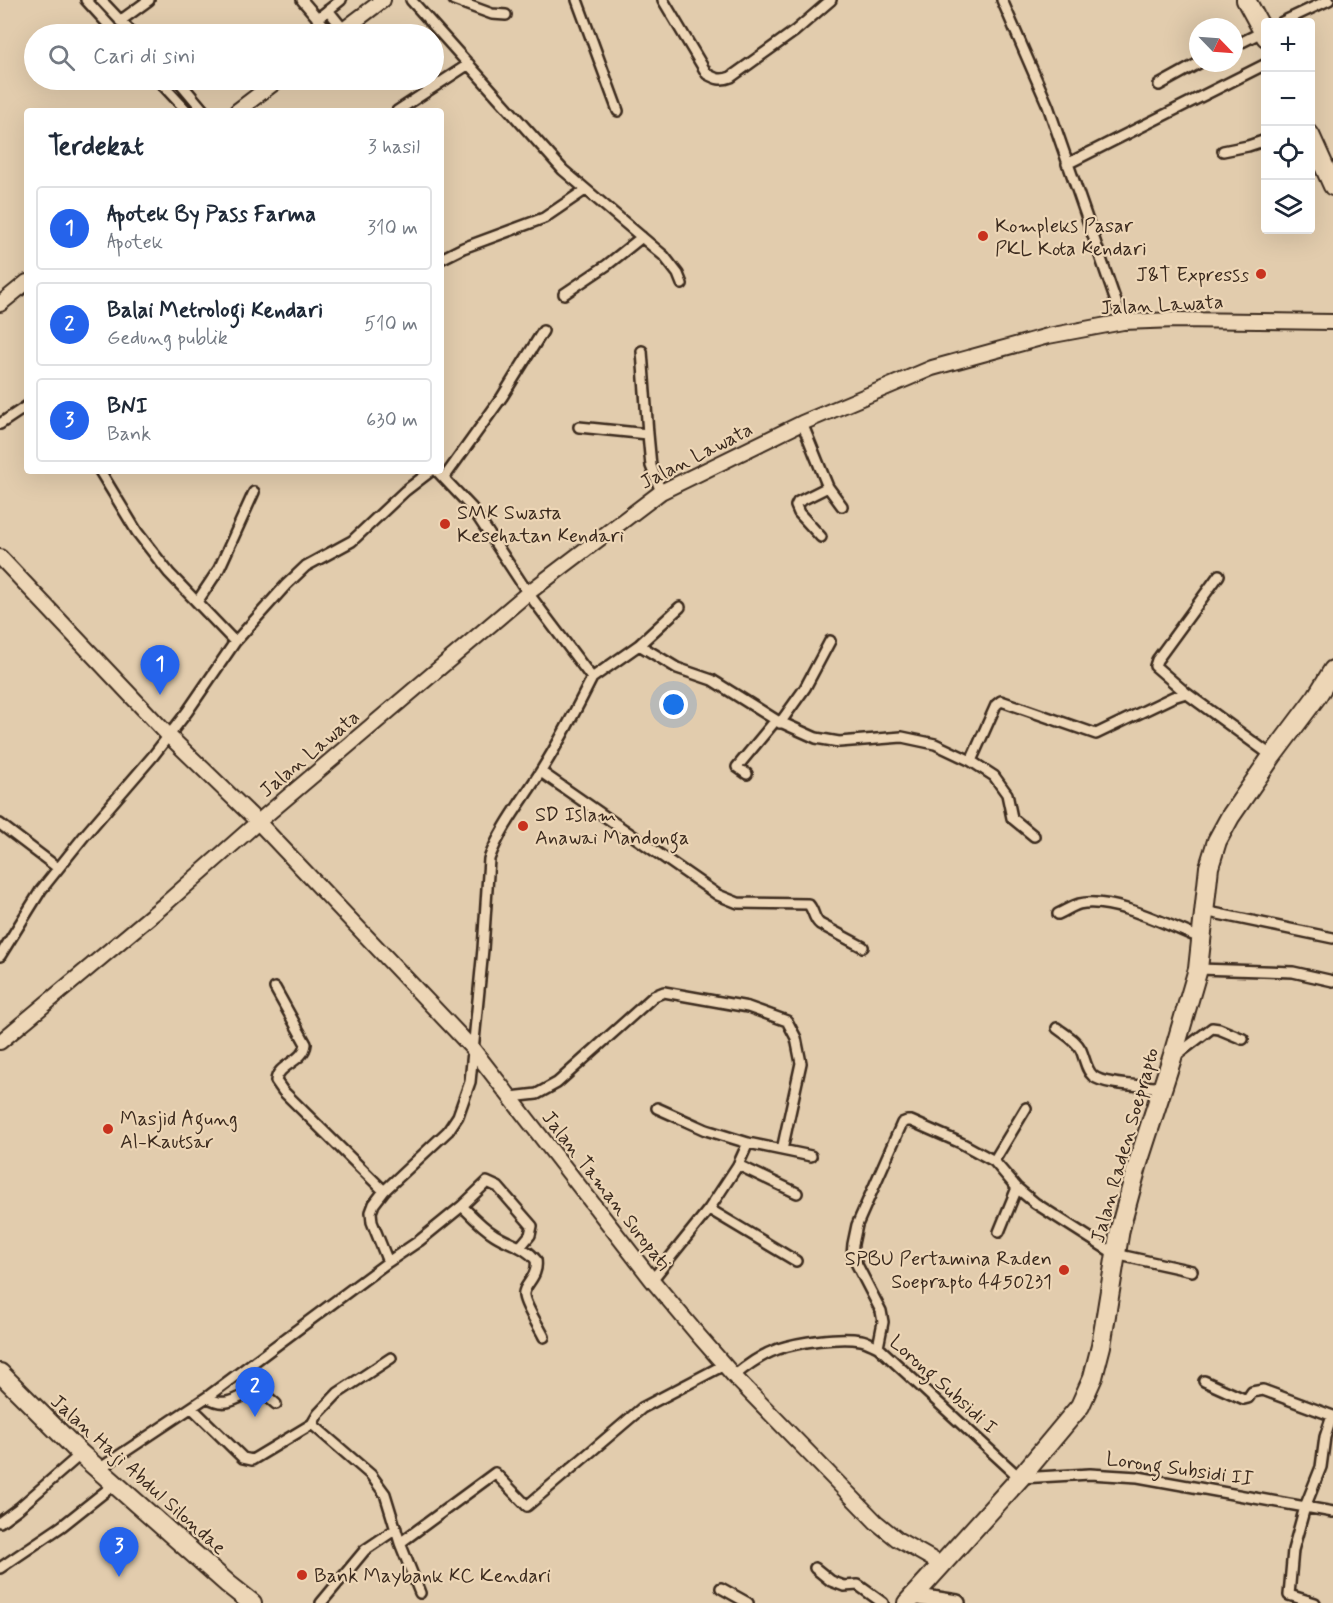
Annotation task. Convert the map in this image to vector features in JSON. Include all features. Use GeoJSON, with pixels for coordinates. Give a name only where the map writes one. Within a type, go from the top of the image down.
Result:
{"type":"FeatureCollection","features":[{"type":"Feature","properties":{"kind":"highway"},"geometry":{"type":"LineString","coordinates":[[1246,0],[1261,26]]}},
{"type":"Feature","properties":{"kind":"highway"},"geometry":{"type":"LineString","coordinates":[[1315,141],[1324,156],[1333,186]]}},
{"type":"Feature","properties":{"kind":"highway","name":"Jalan Raden Soeprapto"},"geometry":{"type":"LineString","coordinates":[[909,1599],[1020,1478],[1080,1406],[1093,1377],[1101,1346],[1115,1254],[1137,1163],[1172,1058],[1198,969],[1209,867],[1217,841],[1230,817],[1317,696],[1333,670]]}},
{"type":"Feature","properties":{"kind":"highway","name":"Jalan Haji Abdul Silondae"},"geometry":{"type":"LineString","coordinates":[[0,1373],[81,1454],[252,1603]]}},
{"type":"Feature","properties":{"kind":"main road"},"geometry":{"type":"LineString","coordinates":[[909,1599],[957,1603]]}},
{"type":"Feature","properties":{"kind":"street"},"geometry":{"type":"LineString","coordinates":[[86,0],[108,24]]}},
{"type":"Feature","properties":{"kind":"street"},"geometry":{"type":"LineString","coordinates":[[101,0],[123,24]]}},
{"type":"Feature","properties":{"kind":"street"},"geometry":{"type":"LineString","coordinates":[[120,21],[149,0]]}},
{"type":"Feature","properties":{"kind":"street"},"geometry":{"type":"LineString","coordinates":[[302,0],[317,19],[324,24]]}},
{"type":"Feature","properties":{"kind":"street"},"geometry":{"type":"LineString","coordinates":[[317,19],[341,0]]}},
{"type":"Feature","properties":{"kind":"street"},"geometry":{"type":"LineString","coordinates":[[350,24],[384,0]]}},
{"type":"Feature","properties":{"kind":"street"},"geometry":{"type":"LineString","coordinates":[[411,0],[432,24]]}},
{"type":"Feature","properties":{"kind":"street"},"geometry":{"type":"LineString","coordinates":[[454,0],[492,15],[506,15]]}},
{"type":"Feature","properties":{"kind":"street"},"geometry":{"type":"LineString","coordinates":[[577,0],[618,111]]}},
{"type":"Feature","properties":{"kind":"street"},"geometry":{"type":"LineString","coordinates":[[663,0],[707,74],[724,80],[795,31],[831,0]]}},
{"type":"Feature","properties":{"kind":"street"},"geometry":{"type":"LineString","coordinates":[[1002,0],[1048,106],[1123,322]]}},
{"type":"Feature","properties":{"kind":"street"},"geometry":{"type":"LineString","coordinates":[[1291,18],[1329,0]]}},
{"type":"Feature","properties":{"kind":"street"},"geometry":{"type":"LineString","coordinates":[[328,10],[333,24]]}},
{"type":"Feature","properties":{"kind":"street"},"geometry":{"type":"LineString","coordinates":[[1243,42],[1261,35]]}},
{"type":"Feature","properties":{"kind":"street"},"geometry":{"type":"LineString","coordinates":[[444,37],[563,170],[671,264],[682,284]]}},
{"type":"Feature","properties":{"kind":"street"},"geometry":{"type":"LineString","coordinates":[[444,80],[468,64]]}},
{"type":"Feature","properties":{"kind":"street"},"geometry":{"type":"LineString","coordinates":[[1067,164],[1261,67]]}},
{"type":"Feature","properties":{"kind":"street"},"geometry":{"type":"LineString","coordinates":[[1159,86],[1189,69]]}},
{"type":"Feature","properties":{"kind":"street"},"geometry":{"type":"LineString","coordinates":[[167,90],[184,108]]}},
{"type":"Feature","properties":{"kind":"street"},"geometry":{"type":"LineString","coordinates":[[186,90],[201,108]]}},
{"type":"Feature","properties":{"kind":"street"},"geometry":{"type":"LineString","coordinates":[[241,108],[265,90]]}},
{"type":"Feature","properties":{"kind":"street"},"geometry":{"type":"LineString","coordinates":[[402,108],[429,90]]}},
{"type":"Feature","properties":{"kind":"street"},"geometry":{"type":"LineString","coordinates":[[1223,151],[1261,142]]}},
{"type":"Feature","properties":{"kind":"street"},"geometry":{"type":"LineString","coordinates":[[444,258],[463,248],[544,218],[585,190]]}},
{"type":"Feature","properties":{"kind":"street"},"geometry":{"type":"LineString","coordinates":[[564,294],[607,265],[642,237]]}},
{"type":"Feature","properties":{"kind":"street"},"geometry":{"type":"LineString","coordinates":[[0,304],[24,284]]}},
{"type":"Feature","properties":{"kind":"street","name":"Jalan Lawata"},"geometry":{"type":"LineString","coordinates":[[0,1042],[164,905],[258,822],[528,593],[661,492],[802,423],[932,368],[1048,336],[1123,322],[1176,320],[1333,322]]}},
{"type":"Feature","properties":{"kind":"street"},"geometry":{"type":"LineString","coordinates":[[444,470],[496,407],[543,331]]}},
{"type":"Feature","properties":{"kind":"street"},"geometry":{"type":"LineString","coordinates":[[642,351],[651,466],[661,492]]}},
{"type":"Feature","properties":{"kind":"street"},"geometry":{"type":"LineString","coordinates":[[0,424],[24,408]]}},
{"type":"Feature","properties":{"kind":"street"},"geometry":{"type":"LineString","coordinates":[[802,423],[828,486],[842,506]]}},
{"type":"Feature","properties":{"kind":"street"},"geometry":{"type":"LineString","coordinates":[[579,427],[648,434]]}},
{"type":"Feature","properties":{"kind":"street"},"geometry":{"type":"LineString","coordinates":[[102,474],[137,532],[169,573],[235,642]]}},
{"type":"Feature","properties":{"kind":"street"},"geometry":{"type":"LineString","coordinates":[[0,956],[41,890],[169,736],[235,642],[306,566],[352,541],[405,491],[427,474]]}},
{"type":"Feature","properties":{"kind":"street"},"geometry":{"type":"LineString","coordinates":[[441,474],[472,508],[528,593],[592,678]]}},
{"type":"Feature","properties":{"kind":"street"},"geometry":{"type":"LineString","coordinates":[[821,537],[799,513],[796,506],[798,502],[828,486]]}},
{"type":"Feature","properties":{"kind":"street"},"geometry":{"type":"LineString","coordinates":[[197,602],[224,560],[254,492]]}},
{"type":"Feature","properties":{"kind":"street","name":"Jalan Taman Suropati"},"geometry":{"type":"LineString","coordinates":[[0,557],[169,736],[258,822],[472,1048],[652,1280],[729,1370],[886,1531],[941,1564]]}},
{"type":"Feature","properties":{"kind":"street"},"geometry":{"type":"LineString","coordinates":[[1219,575],[1157,660],[1155,666],[1186,693],[1272,756]]}},
{"type":"Feature","properties":{"kind":"street"},"geometry":{"type":"LineString","coordinates":[[388,1262],[372,1222],[371,1212],[374,1204],[384,1191],[448,1131],[458,1116],[470,1082],[481,978],[489,859],[493,848],[563,735],[592,678],[639,645],[680,607]]}},
{"type":"Feature","properties":{"kind":"street"},"geometry":{"type":"LineString","coordinates":[[747,774],[737,767],[799,697],[830,641]]}},
{"type":"Feature","properties":{"kind":"street"},"geometry":{"type":"LineString","coordinates":[[639,645],[677,668],[711,680],[778,722],[816,738],[830,741],[902,737],[919,739],[971,761],[994,776],[1006,794],[1012,818],[1034,836]]}},
{"type":"Feature","properties":{"kind":"street"},"geometry":{"type":"LineString","coordinates":[[971,761],[996,705],[1001,701],[1093,734],[1186,693]]}},
{"type":"Feature","properties":{"kind":"street"},"geometry":{"type":"LineString","coordinates":[[541,772],[718,895],[738,903],[808,904],[816,921],[863,946]]}},
{"type":"Feature","properties":{"kind":"street"},"geometry":{"type":"LineString","coordinates":[[0,824],[58,868]]}},
{"type":"Feature","properties":{"kind":"street"},"geometry":{"type":"LineString","coordinates":[[1058,914],[1078,904],[1097,902],[1127,910],[1200,938]]}},
{"type":"Feature","properties":{"kind":"street"},"geometry":{"type":"LineString","coordinates":[[1204,911],[1333,938]]}},
{"type":"Feature","properties":{"kind":"street"},"geometry":{"type":"LineString","coordinates":[[1198,969],[1293,972],[1333,981]]}},
{"type":"Feature","properties":{"kind":"street"},"geometry":{"type":"LineString","coordinates":[[275,988],[306,1044],[305,1051],[277,1074],[275,1079],[277,1083],[384,1191]]}},
{"type":"Feature","properties":{"kind":"street"},"geometry":{"type":"LineString","coordinates":[[511,1097],[537,1094],[557,1083],[659,993],[748,1007],[788,1021],[796,1038],[801,1063],[782,1150]]}},
{"type":"Feature","properties":{"kind":"street"},"geometry":{"type":"LineString","coordinates":[[1057,1028],[1074,1040],[1080,1048],[1088,1071],[1094,1077],[1119,1084],[1162,1088]]}},
{"type":"Feature","properties":{"kind":"street"},"geometry":{"type":"LineString","coordinates":[[1172,1058],[1212,1028],[1243,1038]]}},
{"type":"Feature","properties":{"kind":"street"},"geometry":{"type":"LineString","coordinates":[[657,1108],[706,1130],[748,1143],[811,1156]]}},
{"type":"Feature","properties":{"kind":"street"},"geometry":{"type":"LineString","coordinates":[[994,1161],[1026,1108]]}},
{"type":"Feature","properties":{"kind":"street"},"geometry":{"type":"LineString","coordinates":[[879,1347],[883,1322],[881,1311],[852,1255],[853,1244],[857,1225],[902,1123],[907,1121],[961,1143],[994,1161],[1017,1188],[1035,1203],[1115,1254],[1192,1271]]}},
{"type":"Feature","properties":{"kind":"street"},"geometry":{"type":"LineString","coordinates":[[652,1280],[709,1209],[738,1165],[748,1143]]}},
{"type":"Feature","properties":{"kind":"street"},"geometry":{"type":"LineString","coordinates":[[738,1165],[797,1193]]}},
{"type":"Feature","properties":{"kind":"street"},"geometry":{"type":"LineString","coordinates":[[99,1469],[192,1408],[388,1262],[420,1241],[487,1182],[498,1187],[532,1226],[530,1234],[520,1247]]}},
{"type":"Feature","properties":{"kind":"street"},"geometry":{"type":"LineString","coordinates":[[999,1232],[1017,1188]]}},
{"type":"Feature","properties":{"kind":"street"},"geometry":{"type":"LineString","coordinates":[[462,1206],[488,1230],[520,1247],[536,1260],[536,1272],[524,1296],[544,1337]]}},
{"type":"Feature","properties":{"kind":"street"},"geometry":{"type":"LineString","coordinates":[[709,1209],[796,1261]]}},
{"type":"Feature","properties":{"kind":"street","name":"Lorong Subsidi I"},"geometry":{"type":"LineString","coordinates":[[400,1543],[495,1473],[527,1506],[642,1408],[777,1350],[795,1345],[849,1339],[864,1340],[879,1347],[1020,1478]]}},
{"type":"Feature","properties":{"kind":"street"},"geometry":{"type":"LineString","coordinates":[[192,1408],[248,1461],[312,1424],[318,1414],[338,1394],[392,1358]]}},
{"type":"Feature","properties":{"kind":"street"},"geometry":{"type":"LineString","coordinates":[[1204,1381],[1244,1399],[1248,1398],[1252,1392],[1263,1390],[1333,1416],[1325,1437],[1321,1467],[1305,1507],[1293,1550],[1289,1595],[1315,1603]]}},
{"type":"Feature","properties":{"kind":"street"},"geometry":{"type":"LineString","coordinates":[[207,1397],[215,1402],[225,1403],[256,1391],[262,1392],[276,1404]]}},
{"type":"Feature","properties":{"kind":"street"},"geometry":{"type":"LineString","coordinates":[[312,1424],[371,1475],[385,1494],[400,1543],[420,1593]]}},
{"type":"Feature","properties":{"kind":"street"},"geometry":{"type":"LineString","coordinates":[[0,1522],[20,1508],[81,1454]]}},
{"type":"Feature","properties":{"kind":"street","name":"Lorong Subsidi II"},"geometry":{"type":"LineString","coordinates":[[1020,1478],[1114,1474],[1333,1512]]}},
{"type":"Feature","properties":{"kind":"street"},"geometry":{"type":"LineString","coordinates":[[0,1568],[62,1526],[116,1483]]}},
{"type":"Feature","properties":{"kind":"street"},"geometry":{"type":"LineString","coordinates":[[321,1603],[365,1550],[396,1529]]}},
{"type":"Feature","properties":{"kind":"street"},"geometry":{"type":"LineString","coordinates":[[815,1568],[831,1581],[844,1586],[858,1585],[883,1603]]}},
{"type":"Feature","properties":{"kind":"street"},"geometry":{"type":"LineString","coordinates":[[721,1588],[748,1603]]}},
{"type":"Feature","properties":{"kind":"place","name":"Kompleks Pasar PKL Kota Kendari"},"geometry":{"type":"Point","coordinates":[983,236]}},
{"type":"Feature","properties":{"kind":"place","name":"J&T Expresss"},"geometry":{"type":"Point","coordinates":[1261,274]}},
{"type":"Feature","properties":{"kind":"place","name":"SMK Swasta Kesehatan Kendari"},"geometry":{"type":"Point","coordinates":[445,524]}},
{"type":"Feature","properties":{"kind":"place","name":"Apotek By Pass Farma"},"geometry":{"type":"Point","coordinates":[160,695]}},
{"type":"Feature","properties":{"kind":"place","name":"SD Islam Anawai Mandonga"},"geometry":{"type":"Point","coordinates":[523,826]}},
{"type":"Feature","properties":{"kind":"place","name":"Masjid Agung Al-Kautsar"},"geometry":{"type":"Point","coordinates":[108,1129]}},
{"type":"Feature","properties":{"kind":"place","name":"SPBU Pertamina Raden Soeprapto 4450231"},"geometry":{"type":"Point","coordinates":[1064,1270]}},
{"type":"Feature","properties":{"kind":"place","name":"Balai Metrologi Kendari"},"geometry":{"type":"Point","coordinates":[255,1417]}},
{"type":"Feature","properties":{"kind":"place","name":"Bank Maybank KC Kendari"},"geometry":{"type":"Point","coordinates":[302,1575]}},
{"type":"Feature","properties":{"kind":"place","name":"BNI"},"geometry":{"type":"Point","coordinates":[119,1577]}}]}
